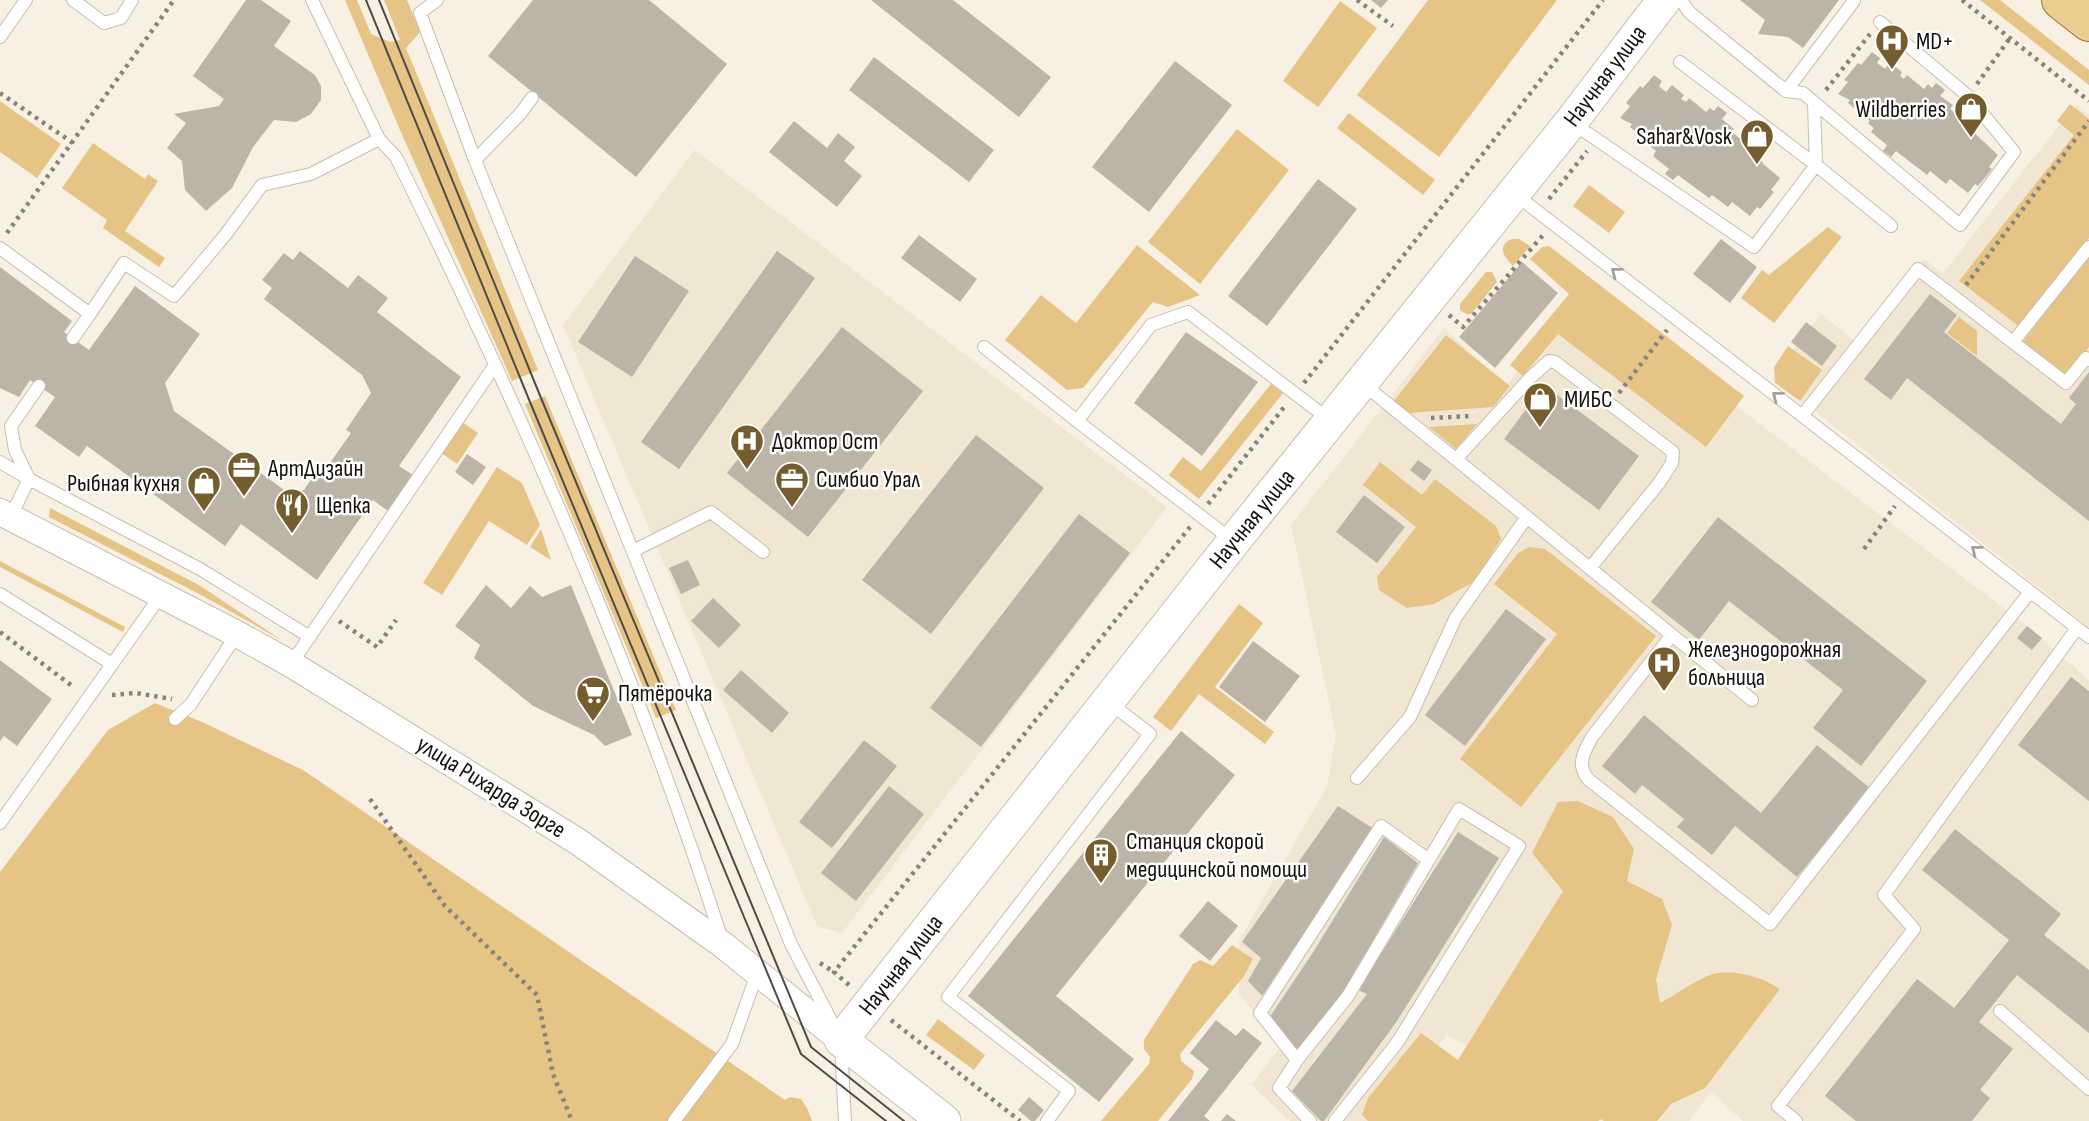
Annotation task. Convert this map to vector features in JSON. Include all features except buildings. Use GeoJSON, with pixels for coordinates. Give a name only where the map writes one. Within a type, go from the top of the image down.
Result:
{"type":"FeatureCollection","features":[{"type":"Feature","properties":{"kind":"main road"},"geometry":{"type":"LineString","coordinates":[[2061,0],[2089,22]]}},
{"type":"Feature","properties":{"kind":"street","name":"Научная улица"},"geometry":{"type":"LineString","coordinates":[[841,1040],[1234,541],[1571,122],[1664,0]]}},
{"type":"Feature","properties":{"kind":"street","name":"улица Рихарда Зорге"},"geometry":{"type":"LineString","coordinates":[[5,515],[291,664],[577,841],[758,971],[944,1121]]}},
{"type":"Feature","properties":{"kind":"lane"},"geometry":{"type":"LineString","coordinates":[[0,37],[26,0]]}},
{"type":"Feature","properties":{"kind":"lane"},"geometry":{"type":"LineString","coordinates":[[73,0],[104,23],[121,18],[132,0]]}},
{"type":"Feature","properties":{"kind":"lane"},"geometry":{"type":"LineString","coordinates":[[312,0],[379,139],[396,157],[495,365],[626,666],[695,855],[723,945]]}},
{"type":"Feature","properties":{"kind":"lane"},"geometry":{"type":"LineString","coordinates":[[437,0],[421,13],[475,160],[791,944],[841,1040],[845,1121]]}},
{"type":"Feature","properties":{"kind":"lane"},"geometry":{"type":"LineString","coordinates":[[1681,0],[1689,12],[1786,90],[1803,93],[1960,225],[2014,152],[1968,96],[1880,22]]}},
{"type":"Feature","properties":{"kind":"lane"},"geometry":{"type":"LineString","coordinates":[[1786,90],[1854,1]]}},
{"type":"Feature","properties":{"kind":"lane"},"geometry":{"type":"LineString","coordinates":[[1680,62],[1816,165],[1891,226]]}},
{"type":"Feature","properties":{"kind":"lane"},"geometry":{"type":"LineString","coordinates":[[475,160],[532,98]]}},
{"type":"Feature","properties":{"kind":"lane"},"geometry":{"type":"LineString","coordinates":[[1571,122],[1754,247],[1816,165],[1814,104]]}},
{"type":"Feature","properties":{"kind":"lane"},"geometry":{"type":"LineString","coordinates":[[73,338],[124,263],[174,296],[226,234],[262,185],[311,174],[379,139]]}},
{"type":"Feature","properties":{"kind":"lane"},"geometry":{"type":"LineString","coordinates":[[1513,193],[2089,637]]}},
{"type":"Feature","properties":{"kind":"lane"},"geometry":{"type":"LineString","coordinates":[[2013,342],[2089,247]]}},
{"type":"Feature","properties":{"kind":"lane"},"geometry":{"type":"LineString","coordinates":[[0,248],[90,314]]}},
{"type":"Feature","properties":{"kind":"lane"},"geometry":{"type":"LineString","coordinates":[[1802,416],[1918,270],[2066,383],[2086,358],[2089,360]]}},
{"type":"Feature","properties":{"kind":"lane"},"geometry":{"type":"LineString","coordinates":[[1077,421],[1151,325],[1188,312],[1331,421]]}},
{"type":"Feature","properties":{"kind":"lane"},"geometry":{"type":"LineString","coordinates":[[984,347],[1234,541]]}},
{"type":"Feature","properties":{"kind":"lane"},"geometry":{"type":"LineString","coordinates":[[1456,459],[1549,361],[1555,362],[1674,452],[1672,463],[1659,483],[1590,568]]}},
{"type":"Feature","properties":{"kind":"lane"},"geometry":{"type":"LineString","coordinates":[[291,664],[495,365]]}},
{"type":"Feature","properties":{"kind":"lane"},"geometry":{"type":"LineString","coordinates":[[1362,383],[1752,700]]}},
{"type":"Feature","properties":{"kind":"lane"},"geometry":{"type":"LineString","coordinates":[[29,480],[15,450],[11,426],[40,386]]}},
{"type":"Feature","properties":{"kind":"lane"},"geometry":{"type":"LineString","coordinates":[[0,462],[29,480],[200,569],[310,637]]}},
{"type":"Feature","properties":{"kind":"lane"},"geometry":{"type":"LineString","coordinates":[[5,515],[29,480]]}},
{"type":"Feature","properties":{"kind":"lane"},"geometry":{"type":"LineString","coordinates":[[633,551],[711,512],[764,552]]}},
{"type":"Feature","properties":{"kind":"lane"},"geometry":{"type":"LineString","coordinates":[[1357,778],[1410,717],[1456,617],[1527,517]]}},
{"type":"Feature","properties":{"kind":"lane"},"geometry":{"type":"LineString","coordinates":[[1672,635],[1592,737],[1583,753],[1582,772],[1770,923],[2030,592]]}},
{"type":"Feature","properties":{"kind":"lane"},"geometry":{"type":"LineString","coordinates":[[0,594],[112,664]]}},
{"type":"Feature","properties":{"kind":"lane"},"geometry":{"type":"LineString","coordinates":[[0,823],[161,595]]}},
{"type":"Feature","properties":{"kind":"lane"},"geometry":{"type":"LineString","coordinates":[[1796,1121],[1778,1106],[1914,929],[1884,895],[2077,628]]}},
{"type":"Feature","properties":{"kind":"lane"},"geometry":{"type":"LineString","coordinates":[[175,719],[191,704],[237,634]]}},
{"type":"Feature","properties":{"kind":"lane"},"geometry":{"type":"LineString","coordinates":[[1046,1121],[1069,1091],[948,998],[1150,734],[1109,702]]}},
{"type":"Feature","properties":{"kind":"lane"},"geometry":{"type":"LineString","coordinates":[[1310,1121],[1279,1088],[1297,1060],[1348,996],[1459,809],[1519,846],[1396,1043],[1335,1121]]}},
{"type":"Feature","properties":{"kind":"lane"},"geometry":{"type":"LineString","coordinates":[[1297,1060],[1260,1013],[1381,826],[1429,860]]}},
{"type":"Feature","properties":{"kind":"lane"},"geometry":{"type":"LineString","coordinates":[[674,1121],[732,1044],[758,971]]}},
{"type":"Feature","properties":{"kind":"lane"},"geometry":{"type":"LineString","coordinates":[[2000,1011],[2089,1089]]}},
{"type":"Feature","properties":{"kind":"path"},"geometry":{"type":"LineString","coordinates":[[0,242],[174,0]]}},
{"type":"Feature","properties":{"kind":"path"},"geometry":{"type":"LineString","coordinates":[[1357,0],[1393,26]]}},
{"type":"Feature","properties":{"kind":"path"},"geometry":{"type":"LineString","coordinates":[[1962,0],[2089,101]]}},
{"type":"Feature","properties":{"kind":"path"},"geometry":{"type":"LineString","coordinates":[[1814,104],[1880,22]]}},
{"type":"Feature","properties":{"kind":"path"},"geometry":{"type":"LineString","coordinates":[[1968,96],[2010,38]]}},
{"type":"Feature","properties":{"kind":"path"},"geometry":{"type":"LineString","coordinates":[[0,93],[73,143]]}},
{"type":"Feature","properties":{"kind":"path"},"geometry":{"type":"LineString","coordinates":[[1956,299],[2089,121]]}},
{"type":"Feature","properties":{"kind":"path"},"geometry":{"type":"LineString","coordinates":[[1443,310],[1463,327],[1553,224]]}},
{"type":"Feature","properties":{"kind":"path"},"geometry":{"type":"LineString","coordinates":[[1610,404],[1676,318]]}},
{"type":"Feature","properties":{"kind":"path"},"geometry":{"type":"LineString","coordinates":[[1407,419],[1496,415]]}},
{"type":"Feature","properties":{"kind":"path"},"geometry":{"type":"LineString","coordinates":[[1864,549],[1904,494]]}},
{"type":"Feature","properties":{"kind":"path"},"geometry":{"type":"LineString","coordinates":[[326,612],[377,647],[396,620]]}},
{"type":"Feature","properties":{"kind":"path"},"geometry":{"type":"LineString","coordinates":[[0,632],[88,698],[136,693],[159,695],[191,704]]}},
{"type":"Feature","properties":{"kind":"path"},"geometry":{"type":"LineString","coordinates":[[370,799],[445,906],[537,995],[553,1074],[572,1121]]}},
{"type":"Feature","properties":{"kind":"path"},"geometry":{"type":"LineString","coordinates":[[870,1004],[1020,1121]]}},
{"type":"Feature","properties":{"kind":"shaded area"},"geometry":{"type":"Polygon","coordinates":[[[345,0],[357,0],[371,34],[390,42],[400,40],[384,0],[407,0],[420,32],[406,48],[538,370],[512,381],[345,0]]]}},
{"type":"Feature","properties":{"kind":"shaded area"},"geometry":{"type":"Polygon","coordinates":[[[1428,0],[1557,0],[1439,157],[1357,95],[1428,0]]]}},
{"type":"Feature","properties":{"kind":"shaded area"},"geometry":{"type":"Polygon","coordinates":[[[1980,0],[2000,0],[2089,70],[2089,85],[1980,0]]]}},
{"type":"Feature","properties":{"kind":"shaded area"},"geometry":{"type":"Polygon","coordinates":[[[1340,1],[1377,28],[1318,107],[1283,81],[1340,1]]]}},
{"type":"Feature","properties":{"kind":"shaded area"},"geometry":{"type":"Polygon","coordinates":[[[0,101],[61,144],[37,178],[0,152],[0,101]]]}},
{"type":"Feature","properties":{"kind":"shaded area"},"geometry":{"type":"Polygon","coordinates":[[[2070,104],[2089,119],[2089,238],[2020,327],[1959,281],[2074,135],[2057,121],[2070,104]]]}},
{"type":"Feature","properties":{"kind":"shaded area"},"geometry":{"type":"Polygon","coordinates":[[[2076,104],[2089,115],[2089,627],[1778,382],[1776,371],[1821,314],[1858,344],[1924,259],[1943,273],[2076,104]]]}},
{"type":"Feature","properties":{"kind":"shaded area"},"geometry":{"type":"Polygon","coordinates":[[[1349,113],[1435,180],[1423,195],[1337,128],[1349,113]]]}},
{"type":"Feature","properties":{"kind":"shaded area"},"geometry":{"type":"Polygon","coordinates":[[[1237,129],[1289,170],[1200,284],[1148,242],[1237,129]]]}},
{"type":"Feature","properties":{"kind":"shaded area"},"geometry":{"type":"Polygon","coordinates":[[[93,143],[145,179],[148,174],[158,181],[125,231],[165,258],[159,267],[103,228],[107,220],[62,188],[93,143]]]}},
{"type":"Feature","properties":{"kind":"shaded area"},"geometry":{"type":"Polygon","coordinates":[[[695,150],[1167,507],[842,933],[817,926],[563,325],[695,150]]]}},
{"type":"Feature","properties":{"kind":"shaded area"},"geometry":{"type":"Polygon","coordinates":[[[1589,185],[1625,212],[1609,233],[1573,206],[1589,185]]]}},
{"type":"Feature","properties":{"kind":"shaded area"},"geometry":{"type":"Polygon","coordinates":[[[1828,227],[1842,237],[1774,323],[1741,298],[1762,270],[1769,275],[1828,227]]]}},
{"type":"Feature","properties":{"kind":"shaded area"},"geometry":{"type":"Polygon","coordinates":[[[1512,239],[1519,239],[1530,246],[1513,266],[1503,252],[1504,245],[1512,239]]]}},
{"type":"Feature","properties":{"kind":"shaded area"},"geometry":{"type":"Polygon","coordinates":[[[1137,245],[1200,295],[1168,307],[1153,302],[1083,388],[1067,390],[1005,340],[1041,295],[1076,323],[1137,245]]]}},
{"type":"Feature","properties":{"kind":"shaded area"},"geometry":{"type":"Polygon","coordinates":[[[1549,246],[1744,396],[1706,447],[1558,334],[1523,376],[1510,365],[1569,294],[1530,259],[1542,247],[1549,246]]]}},
{"type":"Feature","properties":{"kind":"shaded area"},"geometry":{"type":"Polygon","coordinates":[[[2089,255],[2089,347],[2066,378],[2021,344],[2089,255]]]}},
{"type":"Feature","properties":{"kind":"shaded area"},"geometry":{"type":"Polygon","coordinates":[[[1486,272],[1492,272],[1497,282],[1471,314],[1466,314],[1460,310],[1460,304],[1486,272]]]}},
{"type":"Feature","properties":{"kind":"shaded area","name":"Железнодорожная больница"},"geometry":{"type":"Polygon","coordinates":[[[1583,290],[2027,626],[2089,680],[2089,1121],[1743,1121],[1711,1092],[1689,1121],[1600,1121],[1447,1035],[1380,1121],[1290,1121],[1251,1085],[1283,1044],[1239,995],[1239,941],[1327,786],[1336,735],[1291,525],[1444,328],[1506,386],[1583,290]]]}},
{"type":"Feature","properties":{"kind":"shaded area"},"geometry":{"type":"Polygon","coordinates":[[[1959,317],[1977,331],[1977,356],[1947,333],[1959,317]]]}},
{"type":"Feature","properties":{"kind":"shaded area"},"geometry":{"type":"Polygon","coordinates":[[[1446,335],[1510,386],[1493,407],[1408,413],[1393,402],[1446,335]]]}},
{"type":"Feature","properties":{"kind":"shaded area"},"geometry":{"type":"Polygon","coordinates":[[[1788,346],[1822,370],[1800,401],[1775,383],[1774,367],[1788,346]]]}},
{"type":"Feature","properties":{"kind":"shaded area"},"geometry":{"type":"Polygon","coordinates":[[[1271,384],[1283,393],[1199,499],[1169,475],[1183,457],[1201,471],[1271,384]]]}},
{"type":"Feature","properties":{"kind":"shaded area"},"geometry":{"type":"Polygon","coordinates":[[[545,396],[676,710],[656,718],[525,404],[545,396]]]}},
{"type":"Feature","properties":{"kind":"shaded area"},"geometry":{"type":"Polygon","coordinates":[[[462,422],[478,433],[457,464],[441,453],[462,422]]]}},
{"type":"Feature","properties":{"kind":"shaded area"},"geometry":{"type":"Polygon","coordinates":[[[1477,424],[1456,449],[1429,427],[1477,424]]]}},
{"type":"Feature","properties":{"kind":"shaded area"},"geometry":{"type":"Polygon","coordinates":[[[1380,462],[1422,495],[1435,479],[1496,526],[1501,539],[1475,581],[1434,604],[1407,608],[1379,590],[1377,577],[1416,527],[1363,485],[1380,462]]]}},
{"type":"Feature","properties":{"kind":"shaded area"},"geometry":{"type":"Polygon","coordinates":[[[497,467],[522,483],[540,525],[527,545],[489,521],[442,595],[423,583],[497,467]]]}},
{"type":"Feature","properties":{"kind":"shaded area"},"geometry":{"type":"Polygon","coordinates":[[[50,508],[199,585],[283,641],[203,596],[49,517],[50,508]]]}},
{"type":"Feature","properties":{"kind":"shaded area"},"geometry":{"type":"Polygon","coordinates":[[[541,529],[551,560],[530,547],[541,529]]]}},
{"type":"Feature","properties":{"kind":"shaded area"},"geometry":{"type":"Polygon","coordinates":[[[1529,547],[1545,549],[1656,636],[1521,807],[1460,759],[1557,634],[1494,584],[1518,553],[1529,547]]]}},
{"type":"Feature","properties":{"kind":"shaded area"},"geometry":{"type":"Polygon","coordinates":[[[0,561],[125,627],[123,632],[0,567],[0,561]]]}},
{"type":"Feature","properties":{"kind":"shaded area"},"geometry":{"type":"Polygon","coordinates":[[[1239,604],[1263,623],[1215,687],[1274,732],[1265,744],[1199,694],[1171,731],[1153,717],[1239,604]]]}},
{"type":"Feature","properties":{"kind":"shaded area"},"geometry":{"type":"Polygon","coordinates":[[[155,703],[303,770],[785,1100],[790,1097],[801,1099],[812,1121],[0,1121],[0,872],[108,730],[155,703]]]}},
{"type":"Feature","properties":{"kind":"shaded area"},"geometry":{"type":"Polygon","coordinates":[[[1578,801],[1613,817],[1634,849],[1627,881],[1662,899],[1672,925],[1656,979],[1660,1003],[1697,981],[1718,973],[1746,975],[1780,989],[1705,1088],[1671,1104],[1657,1121],[1368,1121],[1362,1115],[1368,1098],[1421,1033],[1458,1060],[1563,891],[1532,853],[1558,802],[1578,801]]]}},
{"type":"Feature","properties":{"kind":"shaded area"},"geometry":{"type":"Polygon","coordinates":[[[1232,945],[1253,959],[1244,976],[1180,1054],[1181,1061],[1194,1071],[1192,1079],[1158,1121],[1101,1121],[1149,1064],[1150,1057],[1144,1049],[1144,1040],[1193,964],[1200,960],[1213,966],[1232,945]]]}},
{"type":"Feature","properties":{"kind":"shaded area"},"geometry":{"type":"Polygon","coordinates":[[[938,1019],[985,1055],[974,1070],[926,1035],[938,1019]]]}},
{"type":"Feature","properties":{"kind":"tram line"},"geometry":{"type":"LineString","coordinates":[[366,0],[801,1054],[886,1121]]}},
{"type":"Feature","properties":{"kind":"tram line"},"geometry":{"type":"LineString","coordinates":[[379,0],[811,1047],[904,1121]]}},
{"type":"Feature","properties":{"kind":"place","name":"MD+"},"geometry":{"type":"Point","coordinates":[1892,71]}},
{"type":"Feature","properties":{"kind":"place","name":"Wildberries"},"geometry":{"type":"Point","coordinates":[1971,139]}},
{"type":"Feature","properties":{"kind":"place","name":"Sahar&Vosk"},"geometry":{"type":"Point","coordinates":[1757,166]}},
{"type":"Feature","properties":{"kind":"place","name":"МИБС"},"geometry":{"type":"Point","coordinates":[1540,429]}},
{"type":"Feature","properties":{"kind":"place","name":"Доктор Ост"},"geometry":{"type":"Point","coordinates":[747,471]}},
{"type":"Feature","properties":{"kind":"place","name":"АртДизайн"},"geometry":{"type":"Point","coordinates":[244,498]}},
{"type":"Feature","properties":{"kind":"place","name":"Симбио Урал"},"geometry":{"type":"Point","coordinates":[792,509]}},
{"type":"Feature","properties":{"kind":"place","name":"Рыбная кухня"},"geometry":{"type":"Point","coordinates":[204,513]}},
{"type":"Feature","properties":{"kind":"place","name":"Щепка"},"geometry":{"type":"Point","coordinates":[292,535]}},
{"type":"Feature","properties":{"kind":"place","name":"Железнодорожная больница"},"geometry":{"type":"Point","coordinates":[1664,693]}},
{"type":"Feature","properties":{"kind":"place","name":"Пятёрочка"},"geometry":{"type":"Point","coordinates":[593,723]}},
{"type":"Feature","properties":{"kind":"place","name":"Станция скорой медицинской помощи"},"geometry":{"type":"Point","coordinates":[1101,885]}}]}
